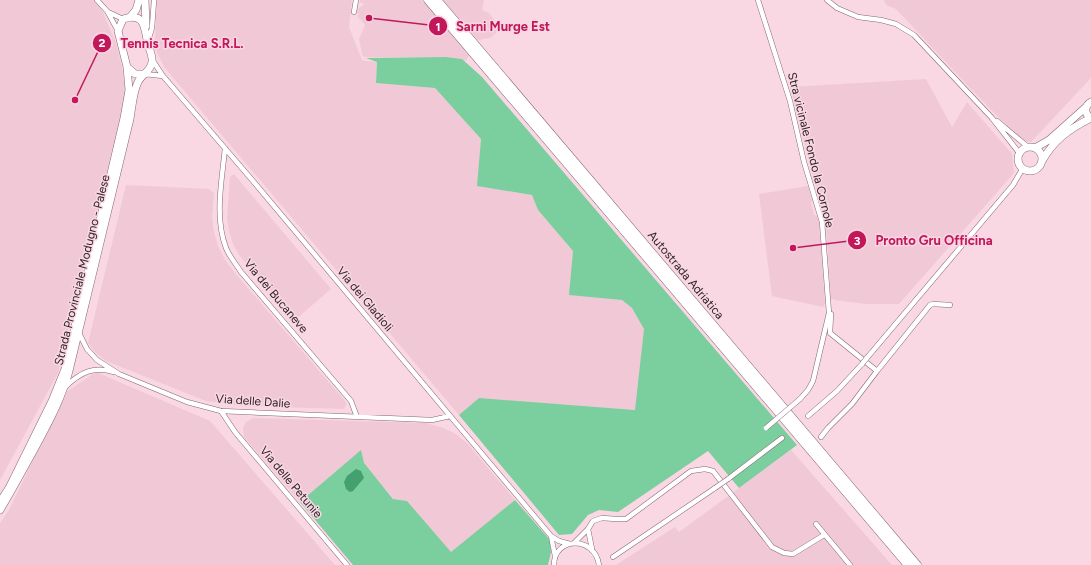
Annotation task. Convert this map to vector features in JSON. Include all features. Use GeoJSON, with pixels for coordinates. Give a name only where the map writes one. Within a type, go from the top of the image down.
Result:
{"type":"FeatureCollection","features":[{"type":"Feature","properties":{"kind":"highway","name":"Autostrada Adriatica"},"geometry":{"type":"LineString","coordinates":[[428,0],[908,565]]}},
{"type":"Feature","properties":{"kind":"highway","name":"Autostrada Adriatica"},"geometry":{"type":"LineString","coordinates":[[437,0],[917,565]]}},
{"type":"Feature","properties":{"kind":"main road"},"geometry":{"type":"LineString","coordinates":[[118,31],[127,18],[136,10],[139,0]]}},
{"type":"Feature","properties":{"kind":"main road"},"geometry":{"type":"LineString","coordinates":[[145,0],[148,43],[153,60]]}},
{"type":"Feature","properties":{"kind":"main road"},"geometry":{"type":"LineString","coordinates":[[127,18],[142,20],[146,26]]}},
{"type":"Feature","properties":{"kind":"main road","name":"Strada Provinciale Modugno - Palese"},"geometry":{"type":"LineString","coordinates":[[0,502],[9,488],[52,401],[65,369],[124,118],[129,90],[127,67],[118,31]]}},
{"type":"Feature","properties":{"kind":"main road","name":"Strada Provinciale Modugno - Palese"},"geometry":{"type":"LineString","coordinates":[[0,510],[13,490],[65,388],[134,95],[138,82],[151,69],[153,60]]}},
{"type":"Feature","properties":{"kind":"main road"},"geometry":{"type":"LineString","coordinates":[[127,67],[135,74],[145,74]]}},
{"type":"Feature","properties":{"kind":"main road"},"geometry":{"type":"LineString","coordinates":[[1088,104],[1086,113],[1091,118],[1073,127],[1048,149],[1038,168],[1035,170],[1027,170],[1023,168],[1019,162],[1020,154],[1023,150],[1032,148],[1049,140],[1088,104]]}},
{"type":"Feature","properties":{"kind":"main road"},"geometry":{"type":"LineString","coordinates":[[1032,148],[1040,153],[1042,161]]}},
{"type":"Feature","properties":{"kind":"street"},"geometry":{"type":"LineString","coordinates":[[97,0],[107,11],[118,31]]}},
{"type":"Feature","properties":{"kind":"street"},"geometry":{"type":"LineString","coordinates":[[148,43],[152,28],[154,0]]}},
{"type":"Feature","properties":{"kind":"street"},"geometry":{"type":"LineString","coordinates":[[354,12],[356,0]]}},
{"type":"Feature","properties":{"kind":"street","name":"Stra vicinale Fondo la Cornole"},"geometry":{"type":"LineString","coordinates":[[758,0],[790,101],[804,162],[822,222],[829,313],[813,381],[808,390],[800,399],[766,428]]}},
{"type":"Feature","properties":{"kind":"street"},"geometry":{"type":"LineString","coordinates":[[827,0],[836,8],[858,17],[881,20],[896,24],[914,35],[992,118],[1020,154]]}},
{"type":"Feature","properties":{"kind":"street"},"geometry":{"type":"LineString","coordinates":[[107,11],[127,18]]}},
{"type":"Feature","properties":{"kind":"street","name":"Via dei Gladioli"},"geometry":{"type":"LineString","coordinates":[[153,60],[163,76],[551,536],[559,541],[585,545],[592,549]]}},
{"type":"Feature","properties":{"kind":"street"},"geometry":{"type":"LineString","coordinates":[[145,74],[163,76]]}},
{"type":"Feature","properties":{"kind":"street"},"geometry":{"type":"LineString","coordinates":[[992,118],[1032,148]]}},
{"type":"Feature","properties":{"kind":"street","name":"Via dei Bucaneve"},"geometry":{"type":"LineString","coordinates":[[225,148],[220,203],[221,227],[226,249],[241,272],[351,400],[358,417]]}},
{"type":"Feature","properties":{"kind":"street"},"geometry":{"type":"LineString","coordinates":[[808,416],[837,391],[862,364],[1013,185],[1023,168]]}},
{"type":"Feature","properties":{"kind":"street"},"geometry":{"type":"LineString","coordinates":[[821,437],[852,404],[930,305],[950,304]]}},
{"type":"Feature","properties":{"kind":"street"},"geometry":{"type":"LineString","coordinates":[[829,313],[832,314],[830,333],[877,371]]}},
{"type":"Feature","properties":{"kind":"street","name":"Via delle Dalie"},"geometry":{"type":"LineString","coordinates":[[79,333],[87,349],[97,360],[120,374],[187,402],[221,411],[432,420],[450,416]]}},
{"type":"Feature","properties":{"kind":"street"},"geometry":{"type":"LineString","coordinates":[[65,388],[78,376],[89,371],[102,369],[120,374]]}},
{"type":"Feature","properties":{"kind":"street","name":"Via delle Petunie"},"geometry":{"type":"LineString","coordinates":[[221,411],[235,432],[348,565]]}},
{"type":"Feature","properties":{"kind":"street"},"geometry":{"type":"LineString","coordinates":[[613,557],[728,479],[782,438]]}},
{"type":"Feature","properties":{"kind":"street"},"geometry":{"type":"LineString","coordinates":[[556,557],[559,551],[572,543],[588,529],[593,521],[602,518],[626,519],[691,471],[705,469],[713,471],[772,547],[784,553],[793,554],[824,535]]}},
{"type":"Feature","properties":{"kind":"street"},"geometry":{"type":"LineString","coordinates":[[816,524],[850,565]]}},
{"type":"Feature","properties":{"kind":"street"},"geometry":{"type":"LineString","coordinates":[[588,529],[592,549],[598,560],[598,565]]}},
{"type":"Feature","properties":{"kind":"street","name":"Via dei Gladioli"},"geometry":{"type":"LineString","coordinates":[[551,536],[556,557],[554,565]]}},
{"type":"Feature","properties":{"kind":"shaded area"},"geometry":{"type":"Polygon","coordinates":[[[0,0],[94,0],[102,10],[116,43],[126,93],[58,373],[0,480],[0,0]]]}},
{"type":"Feature","properties":{"kind":"shaded area"},"geometry":{"type":"Polygon","coordinates":[[[157,0],[352,0],[349,27],[362,60],[377,62],[376,83],[435,88],[481,139],[478,186],[532,195],[538,210],[573,251],[570,294],[623,300],[632,308],[644,329],[636,410],[479,399],[459,415],[165,68],[157,53],[155,39],[157,0]]]}},
{"type":"Feature","properties":{"kind":"shaded area"},"geometry":{"type":"Polygon","coordinates":[[[360,0],[422,0],[469,56],[465,61],[462,59],[446,57],[364,57],[359,39],[365,25],[357,16],[359,14],[356,11],[364,4],[360,2],[360,0]]]}},
{"type":"Feature","properties":{"kind":"shaded area"},"geometry":{"type":"Polygon","coordinates":[[[443,0],[484,0],[482,10],[489,13],[501,29],[490,38],[478,40],[443,0]]]}},
{"type":"Feature","properties":{"kind":"shaded area"},"geometry":{"type":"Polygon","coordinates":[[[884,0],[1091,0],[1091,78],[1031,142],[1024,141],[973,91],[896,9],[886,5],[884,0]]]}},
{"type":"Feature","properties":{"kind":"shaded area"},"geometry":{"type":"Polygon","coordinates":[[[446,57],[462,59],[482,77],[797,445],[739,488],[708,451],[618,512],[599,510],[588,515],[572,534],[559,535],[459,415],[479,398],[635,410],[644,329],[632,308],[622,300],[569,295],[573,251],[538,210],[532,195],[477,186],[481,139],[435,88],[376,83],[377,62],[366,58],[446,57]]]}},
{"type":"Feature","properties":{"kind":"shaded area"},"geometry":{"type":"Polygon","coordinates":[[[926,79],[952,127],[967,102],[1012,154],[1014,173],[899,304],[866,304],[834,300],[831,298],[826,225],[790,87],[926,79]]]}},
{"type":"Feature","properties":{"kind":"shaded area"},"geometry":{"type":"Polygon","coordinates":[[[234,174],[331,289],[295,320],[239,255],[233,244],[227,218],[230,177],[234,174]]]}},
{"type":"Feature","properties":{"kind":"shaded area"},"geometry":{"type":"Polygon","coordinates":[[[126,185],[209,189],[214,193],[212,217],[214,232],[218,246],[225,260],[346,402],[344,409],[242,406],[206,401],[106,361],[96,353],[88,343],[126,185]]]}},
{"type":"Feature","properties":{"kind":"shaded area"},"geometry":{"type":"Polygon","coordinates":[[[808,186],[814,215],[817,216],[819,222],[825,303],[823,307],[772,296],[759,194],[808,186]]]}},
{"type":"Feature","properties":{"kind":"shaded area"},"geometry":{"type":"Polygon","coordinates":[[[96,372],[210,421],[335,565],[0,565],[0,523],[9,510],[66,392],[96,372]]]}},
{"type":"Feature","properties":{"kind":"shaded area"},"geometry":{"type":"Polygon","coordinates":[[[253,418],[425,423],[441,427],[456,434],[467,443],[515,500],[451,553],[407,501],[394,499],[363,463],[361,451],[300,502],[244,437],[243,428],[246,422],[253,418]]]}},
{"type":"Feature","properties":{"kind":"shaded area"},"geometry":{"type":"Polygon","coordinates":[[[361,450],[364,463],[393,499],[407,501],[451,552],[515,500],[550,540],[551,552],[548,565],[353,565],[300,502],[361,450]]]}},
{"type":"Feature","properties":{"kind":"shaded area"},"geometry":{"type":"Polygon","coordinates":[[[791,450],[892,565],[616,565],[675,527],[679,532],[791,450]]]}},
{"type":"Feature","properties":{"kind":"shaded area"},"geometry":{"type":"Polygon","coordinates":[[[356,469],[361,471],[364,478],[353,491],[350,492],[346,489],[344,482],[347,476],[356,469]]]}},
{"type":"Feature","properties":{"kind":"place","name":"Sarni Murge Est"},"geometry":{"type":"Point","coordinates":[369,18]}},
{"type":"Feature","properties":{"kind":"place","name":"Tennis Tecnica S.R.L."},"geometry":{"type":"Point","coordinates":[75,100]}},
{"type":"Feature","properties":{"kind":"place","name":"Pronto Gru Officina"},"geometry":{"type":"Point","coordinates":[793,248]}}]}
